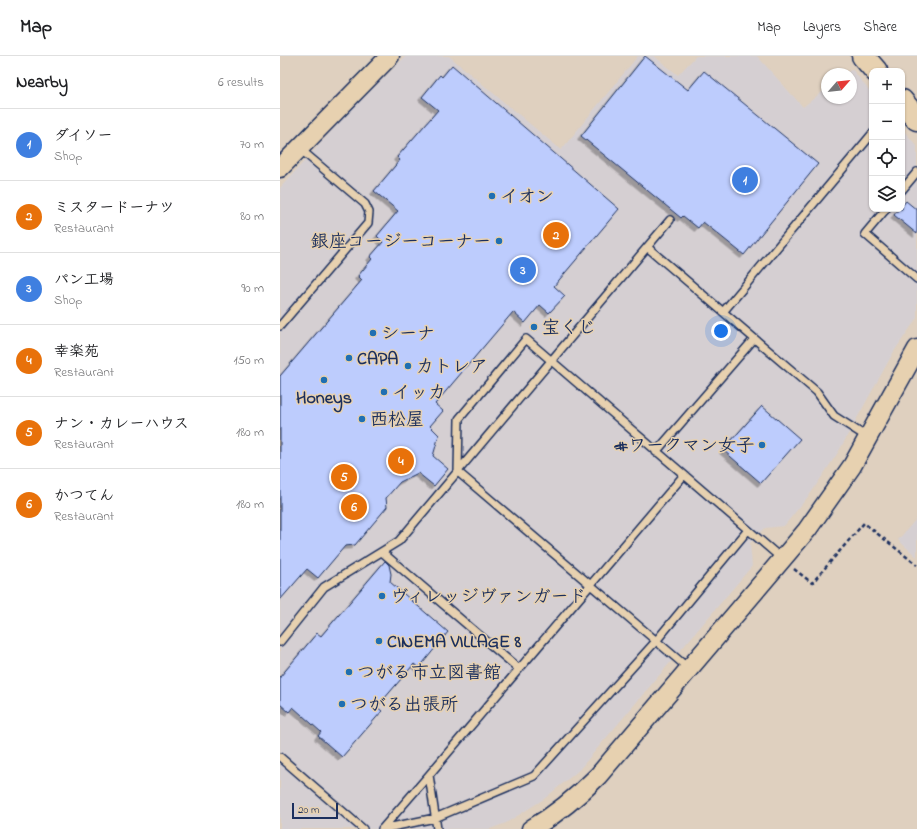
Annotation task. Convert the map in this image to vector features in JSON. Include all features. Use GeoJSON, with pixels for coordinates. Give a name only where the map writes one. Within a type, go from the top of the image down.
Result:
{"type":"FeatureCollection","features":[{"type":"Feature","properties":{"kind":"highway"},"geometry":{"type":"LineString","coordinates":[[863,56],[873,68]]}},
{"type":"Feature","properties":{"kind":"highway"},"geometry":{"type":"LineString","coordinates":[[904,104],[917,119]]}},
{"type":"Feature","properties":{"kind":"street"},"geometry":{"type":"LineString","coordinates":[[280,168],[390,56]]}},
{"type":"Feature","properties":{"kind":"street"},"geometry":{"type":"LineString","coordinates":[[531,829],[548,819],[576,798],[598,776],[690,670],[781,558],[807,530],[852,466],[917,349]]}},
{"type":"Feature","properties":{"kind":"lane"},"geometry":{"type":"LineString","coordinates":[[723,312],[869,138]]}},
{"type":"Feature","properties":{"kind":"lane"},"geometry":{"type":"LineString","coordinates":[[280,326],[368,223],[369,212],[365,204],[300,149]]}},
{"type":"Feature","properties":{"kind":"lane"},"geometry":{"type":"LineString","coordinates":[[905,186],[917,172]]}},
{"type":"Feature","properties":{"kind":"lane"},"geometry":{"type":"LineString","coordinates":[[883,212],[865,234],[917,279]]}},
{"type":"Feature","properties":{"kind":"lane"},"geometry":{"type":"LineString","coordinates":[[280,642],[324,586],[382,552],[399,540],[552,362],[670,220]]}},
{"type":"Feature","properties":{"kind":"lane"},"geometry":{"type":"LineString","coordinates":[[647,247],[817,392],[834,416],[868,438]]}},
{"type":"Feature","properties":{"kind":"lane"},"geometry":{"type":"LineString","coordinates":[[656,452],[754,339]]}},
{"type":"Feature","properties":{"kind":"lane"},"geometry":{"type":"LineString","coordinates":[[458,472],[459,419],[526,340],[781,558]]}},
{"type":"Feature","properties":{"kind":"lane"},"geometry":{"type":"LineString","coordinates":[[458,472],[690,670]]}},
{"type":"Feature","properties":{"kind":"lane"},"geometry":{"type":"LineString","coordinates":[[382,829],[430,775],[684,475]]}},
{"type":"Feature","properties":{"kind":"lane"},"geometry":{"type":"LineString","coordinates":[[382,829],[435,818],[534,776],[656,641],[748,530]]}},
{"type":"Feature","properties":{"kind":"lane"},"geometry":{"type":"LineString","coordinates":[[382,552],[519,669]]}},
{"type":"Feature","properties":{"kind":"lane"},"geometry":{"type":"LineString","coordinates":[[280,757],[363,829]]}},
{"type":"Feature","properties":{"kind":"lane"},"geometry":{"type":"LineString","coordinates":[[430,775],[437,829]]}},
{"type":"Feature","properties":{"kind":"path"},"geometry":{"type":"LineString","coordinates":[[781,558],[812,582],[864,523],[917,565]]}},
{"type":"Feature","properties":{"kind":"shaded area"},"geometry":{"type":"Polygon","coordinates":[[[406,56],[449,56],[561,150],[638,56],[654,56],[678,75],[696,56],[757,56],[803,107],[821,93],[821,104],[857,104],[857,75],[869,90],[869,212],[905,212],[905,132],[917,146],[917,318],[893,353],[839,451],[811,493],[784,526],[765,528],[750,543],[752,566],[579,770],[544,799],[506,823],[490,829],[280,829],[280,188],[345,116],[406,56]]]}},
{"type":"Feature","properties":{"kind":"shaded area"},"geometry":{"type":"Polygon","coordinates":[[[917,518],[917,557],[898,540],[917,518]]]}},
{"type":"Feature","properties":{"kind":"building"},"geometry":{"type":"Polygon","coordinates":[[[645,56],[688,90],[704,71],[818,164],[744,255],[703,222],[698,228],[683,216],[681,218],[581,136],[645,56]]]}},
{"type":"Feature","properties":{"kind":"building"},"geometry":{"type":"Polygon","coordinates":[[[452,65],[619,209],[554,286],[565,296],[549,313],[540,305],[525,323],[513,312],[435,404],[443,411],[430,426],[439,435],[433,456],[448,469],[434,486],[418,473],[400,482],[386,498],[387,507],[355,545],[345,546],[318,578],[307,569],[280,600],[280,376],[362,280],[358,276],[372,259],[370,257],[383,242],[377,236],[398,211],[374,191],[400,160],[397,157],[438,110],[422,97],[440,75],[442,77],[452,65]]]}},
{"type":"Feature","properties":{"kind":"building"},"geometry":{"type":"Polygon","coordinates":[[[906,201],[917,210],[917,234],[894,215],[896,212],[905,212],[906,201]]]}},
{"type":"Feature","properties":{"kind":"building","name":"#ワークマン女子"},"geometry":{"type":"Polygon","coordinates":[[[762,406],[800,439],[761,483],[723,450],[762,406]]]}},
{"type":"Feature","properties":{"kind":"building"},"geometry":{"type":"Polygon","coordinates":[[[385,561],[389,565],[391,574],[390,582],[448,632],[419,668],[414,664],[377,707],[382,711],[342,757],[318,736],[321,732],[293,707],[289,712],[280,704],[280,677],[317,633],[321,636],[385,561]]]}},
{"type":"Feature","properties":{"kind":"place","name":"ダイソー"},"geometry":{"type":"Point","coordinates":[745,180]}},
{"type":"Feature","properties":{"kind":"place","name":"イオン"},"geometry":{"type":"Point","coordinates":[492,196]}},
{"type":"Feature","properties":{"kind":"place","name":"ミスタードーナツ"},"geometry":{"type":"Point","coordinates":[556,235]}},
{"type":"Feature","properties":{"kind":"place","name":"銀座コージーコーナー"},"geometry":{"type":"Point","coordinates":[499,241]}},
{"type":"Feature","properties":{"kind":"place","name":"パン工場"},"geometry":{"type":"Point","coordinates":[523,270]}},
{"type":"Feature","properties":{"kind":"place","name":"宝くじ"},"geometry":{"type":"Point","coordinates":[534,327]}},
{"type":"Feature","properties":{"kind":"place","name":"シーナ"},"geometry":{"type":"Point","coordinates":[373,333]}},
{"type":"Feature","properties":{"kind":"place","name":"CAPA"},"geometry":{"type":"Point","coordinates":[349,358]}},
{"type":"Feature","properties":{"kind":"place","name":"カトレア"},"geometry":{"type":"Point","coordinates":[408,366]}},
{"type":"Feature","properties":{"kind":"place","name":"Honeys"},"geometry":{"type":"Point","coordinates":[324,380]}},
{"type":"Feature","properties":{"kind":"place","name":"イッカ"},"geometry":{"type":"Point","coordinates":[384,392]}},
{"type":"Feature","properties":{"kind":"place","name":"西松屋"},"geometry":{"type":"Point","coordinates":[362,419]}},
{"type":"Feature","properties":{"kind":"place","name":"#ワークマン女子"},"geometry":{"type":"Point","coordinates":[762,445]}},
{"type":"Feature","properties":{"kind":"place","name":"幸楽苑"},"geometry":{"type":"Point","coordinates":[401,461]}},
{"type":"Feature","properties":{"kind":"place","name":"ナン・カレーハウス"},"geometry":{"type":"Point","coordinates":[344,477]}},
{"type":"Feature","properties":{"kind":"place","name":"かつてん"},"geometry":{"type":"Point","coordinates":[354,507]}},
{"type":"Feature","properties":{"kind":"place","name":"ヴィレッジヴァンガード"},"geometry":{"type":"Point","coordinates":[382,596]}},
{"type":"Feature","properties":{"kind":"place","name":"CINEMA VILLAGE 8"},"geometry":{"type":"Point","coordinates":[379,641]}},
{"type":"Feature","properties":{"kind":"place","name":"つがる市立図書館"},"geometry":{"type":"Point","coordinates":[349,672]}},
{"type":"Feature","properties":{"kind":"place","name":"つがる出張所"},"geometry":{"type":"Point","coordinates":[342,704]}}]}
